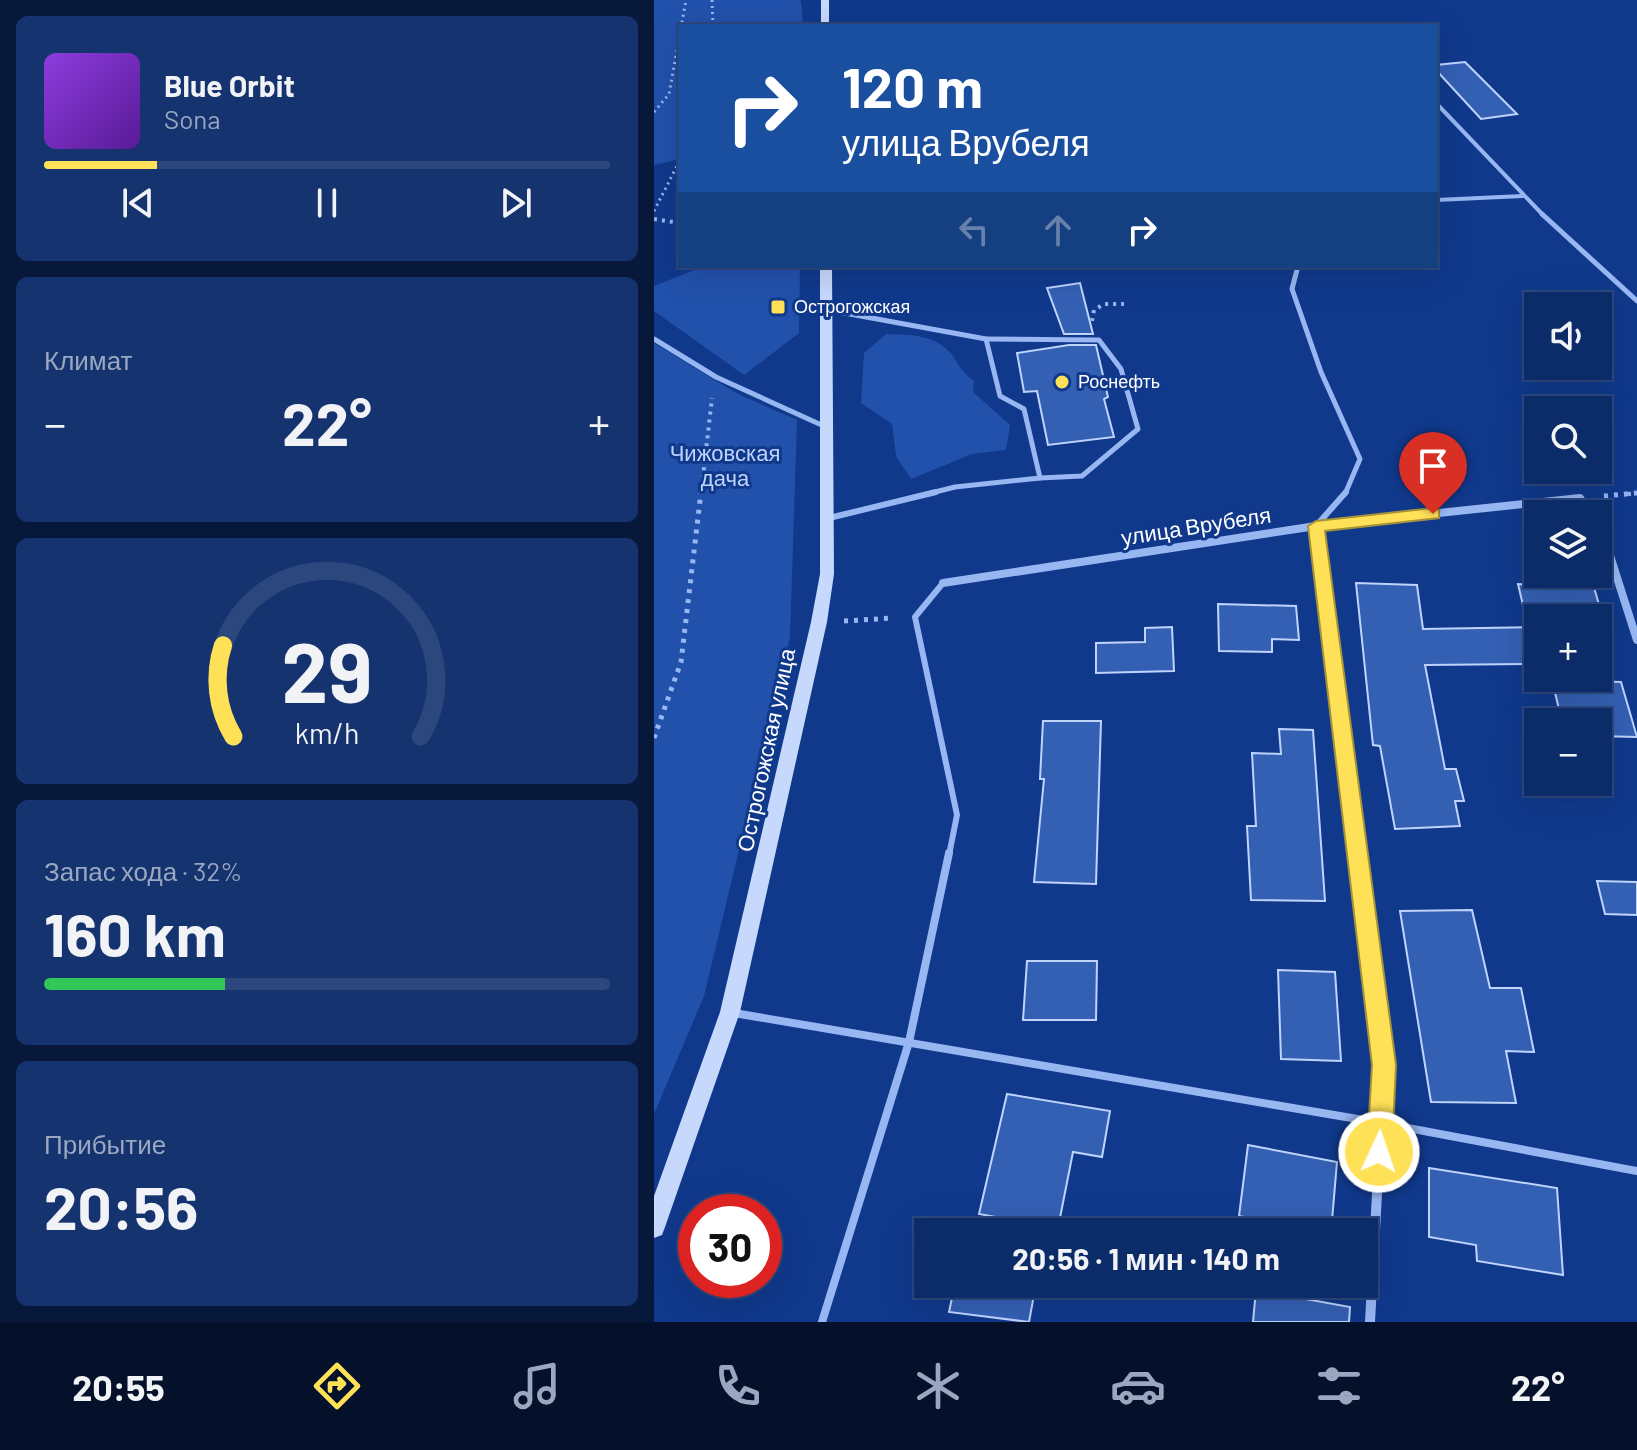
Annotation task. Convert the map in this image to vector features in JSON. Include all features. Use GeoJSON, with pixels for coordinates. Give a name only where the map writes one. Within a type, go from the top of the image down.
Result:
{"type":"FeatureCollection","features":[{"type":"Feature","properties":{"kind":"street"},"geometry":{"type":"LineString","coordinates":[[825,0],[825,24]]}},
{"type":"Feature","properties":{"kind":"street","name":"Острогожская улица"},"geometry":{"type":"LineString","coordinates":[[654,1227],[730,1012],[819,622],[827,574],[826,268]]}},
{"type":"Feature","properties":{"kind":"street","name":"улица Врубеля"},"geometry":{"type":"LineString","coordinates":[[943,583],[1316,526],[1580,498]]}},
{"type":"Feature","properties":{"kind":"street"},"geometry":{"type":"LineString","coordinates":[[1316,526],[1384,1065],[1370,1322]]}},
{"type":"Feature","properties":{"kind":"street"},"geometry":{"type":"LineString","coordinates":[[1612,562],[1637,640]]}},
{"type":"Feature","properties":{"kind":"lane"},"geometry":{"type":"LineString","coordinates":[[1438,105],[1523,196],[1637,301]]}},
{"type":"Feature","properties":{"kind":"lane"},"geometry":{"type":"LineString","coordinates":[[1438,200],[1523,196]]}},
{"type":"Feature","properties":{"kind":"lane"},"geometry":{"type":"LineString","coordinates":[[1297,268],[1292,289],[1321,372],[1360,459],[1348,490],[1316,526]]}},
{"type":"Feature","properties":{"kind":"lane"},"geometry":{"type":"LineString","coordinates":[[826,310],[986,339],[1099,340],[1121,369],[1138,429],[1082,476],[955,487],[826,519]]}},
{"type":"Feature","properties":{"kind":"lane"},"geometry":{"type":"LineString","coordinates":[[654,339],[716,377],[826,427]]}},
{"type":"Feature","properties":{"kind":"lane"},"geometry":{"type":"LineString","coordinates":[[986,339],[1000,396],[1024,409],[1040,478]]}},
{"type":"Feature","properties":{"kind":"lane"},"geometry":{"type":"LineString","coordinates":[[822,1322],[909,1042],[957,815],[915,617],[943,583]]}},
{"type":"Feature","properties":{"kind":"lane"},"geometry":{"type":"LineString","coordinates":[[730,1012],[1381,1123],[1637,1171]]}},
{"type":"Feature","properties":{"kind":"path"},"geometry":{"type":"LineString","coordinates":[[680,24],[686,0]]}},
{"type":"Feature","properties":{"kind":"path"},"geometry":{"type":"LineString","coordinates":[[712,0],[713,24]]}},
{"type":"Feature","properties":{"kind":"path"},"geometry":{"type":"LineString","coordinates":[[654,112],[669,94],[678,34]]}},
{"type":"Feature","properties":{"kind":"path"},"geometry":{"type":"LineString","coordinates":[[654,211],[678,164]]}},
{"type":"Feature","properties":{"kind":"path"},"geometry":{"type":"LineString","coordinates":[[654,219],[678,223]]}},
{"type":"Feature","properties":{"kind":"path"},"geometry":{"type":"LineString","coordinates":[[1087,340],[1094,310],[1104,304],[1124,304]]}},
{"type":"Feature","properties":{"kind":"path"},"geometry":{"type":"LineString","coordinates":[[654,738],[681,662],[706,466],[708,415],[716,377]]}},
{"type":"Feature","properties":{"kind":"path"},"geometry":{"type":"LineString","coordinates":[[1580,498],[1637,493]]}},
{"type":"Feature","properties":{"kind":"path"},"geometry":{"type":"LineString","coordinates":[[819,622],[915,617]]}},
{"type":"Feature","properties":{"kind":"green space"},"geometry":{"type":"Polygon","coordinates":[[[654,0],[801,1],[803,24],[678,24],[678,159],[654,165],[654,0]]]}},
{"type":"Feature","properties":{"kind":"green space","name":"Чижовская дача"},"geometry":{"type":"Polygon","coordinates":[[[700,268],[800,268],[799,333],[744,375],[654,311],[654,286],[700,268]]]}},
{"type":"Feature","properties":{"kind":"green space"},"geometry":{"type":"Polygon","coordinates":[[[886,334],[922,337],[947,349],[974,381],[973,392],[1010,425],[1006,450],[972,454],[911,479],[896,456],[892,424],[861,403],[864,353],[886,334]]]}},
{"type":"Feature","properties":{"kind":"green space","name":"Чижовская дача"},"geometry":{"type":"Polygon","coordinates":[[[654,343],[736,393],[797,420],[790,637],[704,996],[654,1114],[654,343]]]}},
{"type":"Feature","properties":{"kind":"building"},"geometry":{"type":"Polygon","coordinates":[[[1465,62],[1517,114],[1481,119],[1438,72],[1438,65],[1465,62]]]}},
{"type":"Feature","properties":{"kind":"building"},"geometry":{"type":"Polygon","coordinates":[[[1080,283],[1093,334],[1064,334],[1047,288],[1080,283]]]}},
{"type":"Feature","properties":{"kind":"building"},"geometry":{"type":"Polygon","coordinates":[[[1069,345],[1096,345],[1108,397],[1104,399],[1114,437],[1048,445],[1037,391],[1024,392],[1017,353],[1069,345]]]}},
{"type":"Feature","properties":{"kind":"building"},"geometry":{"type":"Polygon","coordinates":[[[1356,583],[1417,585],[1423,629],[1524,627],[1524,664],[1425,665],[1445,769],[1456,769],[1464,801],[1455,801],[1460,826],[1395,829],[1380,746],[1373,745],[1356,583]]]}},
{"type":"Feature","properties":{"kind":"building"},"geometry":{"type":"Polygon","coordinates":[[[1518,584],[1524,584],[1524,588],[1594,588],[1599,604],[1524,604],[1524,610],[1518,584]]]}},
{"type":"Feature","properties":{"kind":"building"},"geometry":{"type":"Polygon","coordinates":[[[1218,604],[1296,606],[1299,640],[1272,639],[1272,652],[1219,651],[1218,604]]]}},
{"type":"Feature","properties":{"kind":"building"},"geometry":{"type":"Polygon","coordinates":[[[1172,627],[1174,671],[1096,673],[1096,643],[1145,642],[1145,628],[1172,627]]]}},
{"type":"Feature","properties":{"kind":"building"},"geometry":{"type":"Polygon","coordinates":[[[1612,682],[1621,682],[1637,737],[1612,736],[1612,708],[1559,708],[1555,692],[1612,692],[1612,682]]]}},
{"type":"Feature","properties":{"kind":"building"},"geometry":{"type":"Polygon","coordinates":[[[1043,721],[1101,721],[1096,884],[1034,882],[1044,779],[1040,779],[1043,721]]]}},
{"type":"Feature","properties":{"kind":"building"},"geometry":{"type":"Polygon","coordinates":[[[1279,729],[1313,730],[1325,901],[1251,900],[1247,826],[1256,826],[1252,753],[1281,754],[1279,729]]]}},
{"type":"Feature","properties":{"kind":"building"},"geometry":{"type":"Polygon","coordinates":[[[1597,881],[1637,882],[1637,915],[1605,914],[1597,881]]]}},
{"type":"Feature","properties":{"kind":"building"},"geometry":{"type":"Polygon","coordinates":[[[1472,910],[1490,988],[1521,988],[1534,1052],[1506,1051],[1516,1103],[1431,1102],[1400,911],[1472,910]]]}},
{"type":"Feature","properties":{"kind":"building"},"geometry":{"type":"Polygon","coordinates":[[[1027,961],[1097,961],[1096,1020],[1023,1020],[1027,961]]]}},
{"type":"Feature","properties":{"kind":"building"},"geometry":{"type":"Polygon","coordinates":[[[1278,970],[1335,972],[1341,1061],[1281,1059],[1278,970]]]}},
{"type":"Feature","properties":{"kind":"building"},"geometry":{"type":"Polygon","coordinates":[[[1007,1094],[1110,1111],[1102,1157],[1073,1152],[1060,1218],[1002,1218],[979,1214],[1007,1094]]]}},
{"type":"Feature","properties":{"kind":"building"},"geometry":{"type":"Polygon","coordinates":[[[1248,1145],[1337,1162],[1332,1218],[1239,1216],[1248,1145]]]}},
{"type":"Feature","properties":{"kind":"building"},"geometry":{"type":"Polygon","coordinates":[[[1429,1168],[1557,1188],[1563,1275],[1477,1261],[1476,1245],[1429,1237],[1429,1168]]]}},
{"type":"Feature","properties":{"kind":"building"},"geometry":{"type":"Polygon","coordinates":[[[952,1298],[1033,1298],[1029,1322],[949,1312],[952,1298]]]}},
{"type":"Feature","properties":{"kind":"building"},"geometry":{"type":"Polygon","coordinates":[[[1255,1298],[1300,1298],[1350,1307],[1349,1322],[1253,1322],[1255,1298]]]}},
{"type":"Feature","properties":{"kind":"place","name":"Острогожская"},"geometry":{"type":"Point","coordinates":[778,307]}},
{"type":"Feature","properties":{"kind":"place","name":"Роснефть"},"geometry":{"type":"Point","coordinates":[1062,382]}},
{"type":"Feature","properties":{"kind":"route"},"geometry":{"type":"LineString","coordinates":[[1379,1152],[1384,1065],[1316,526],[1433,514]]}}]}
